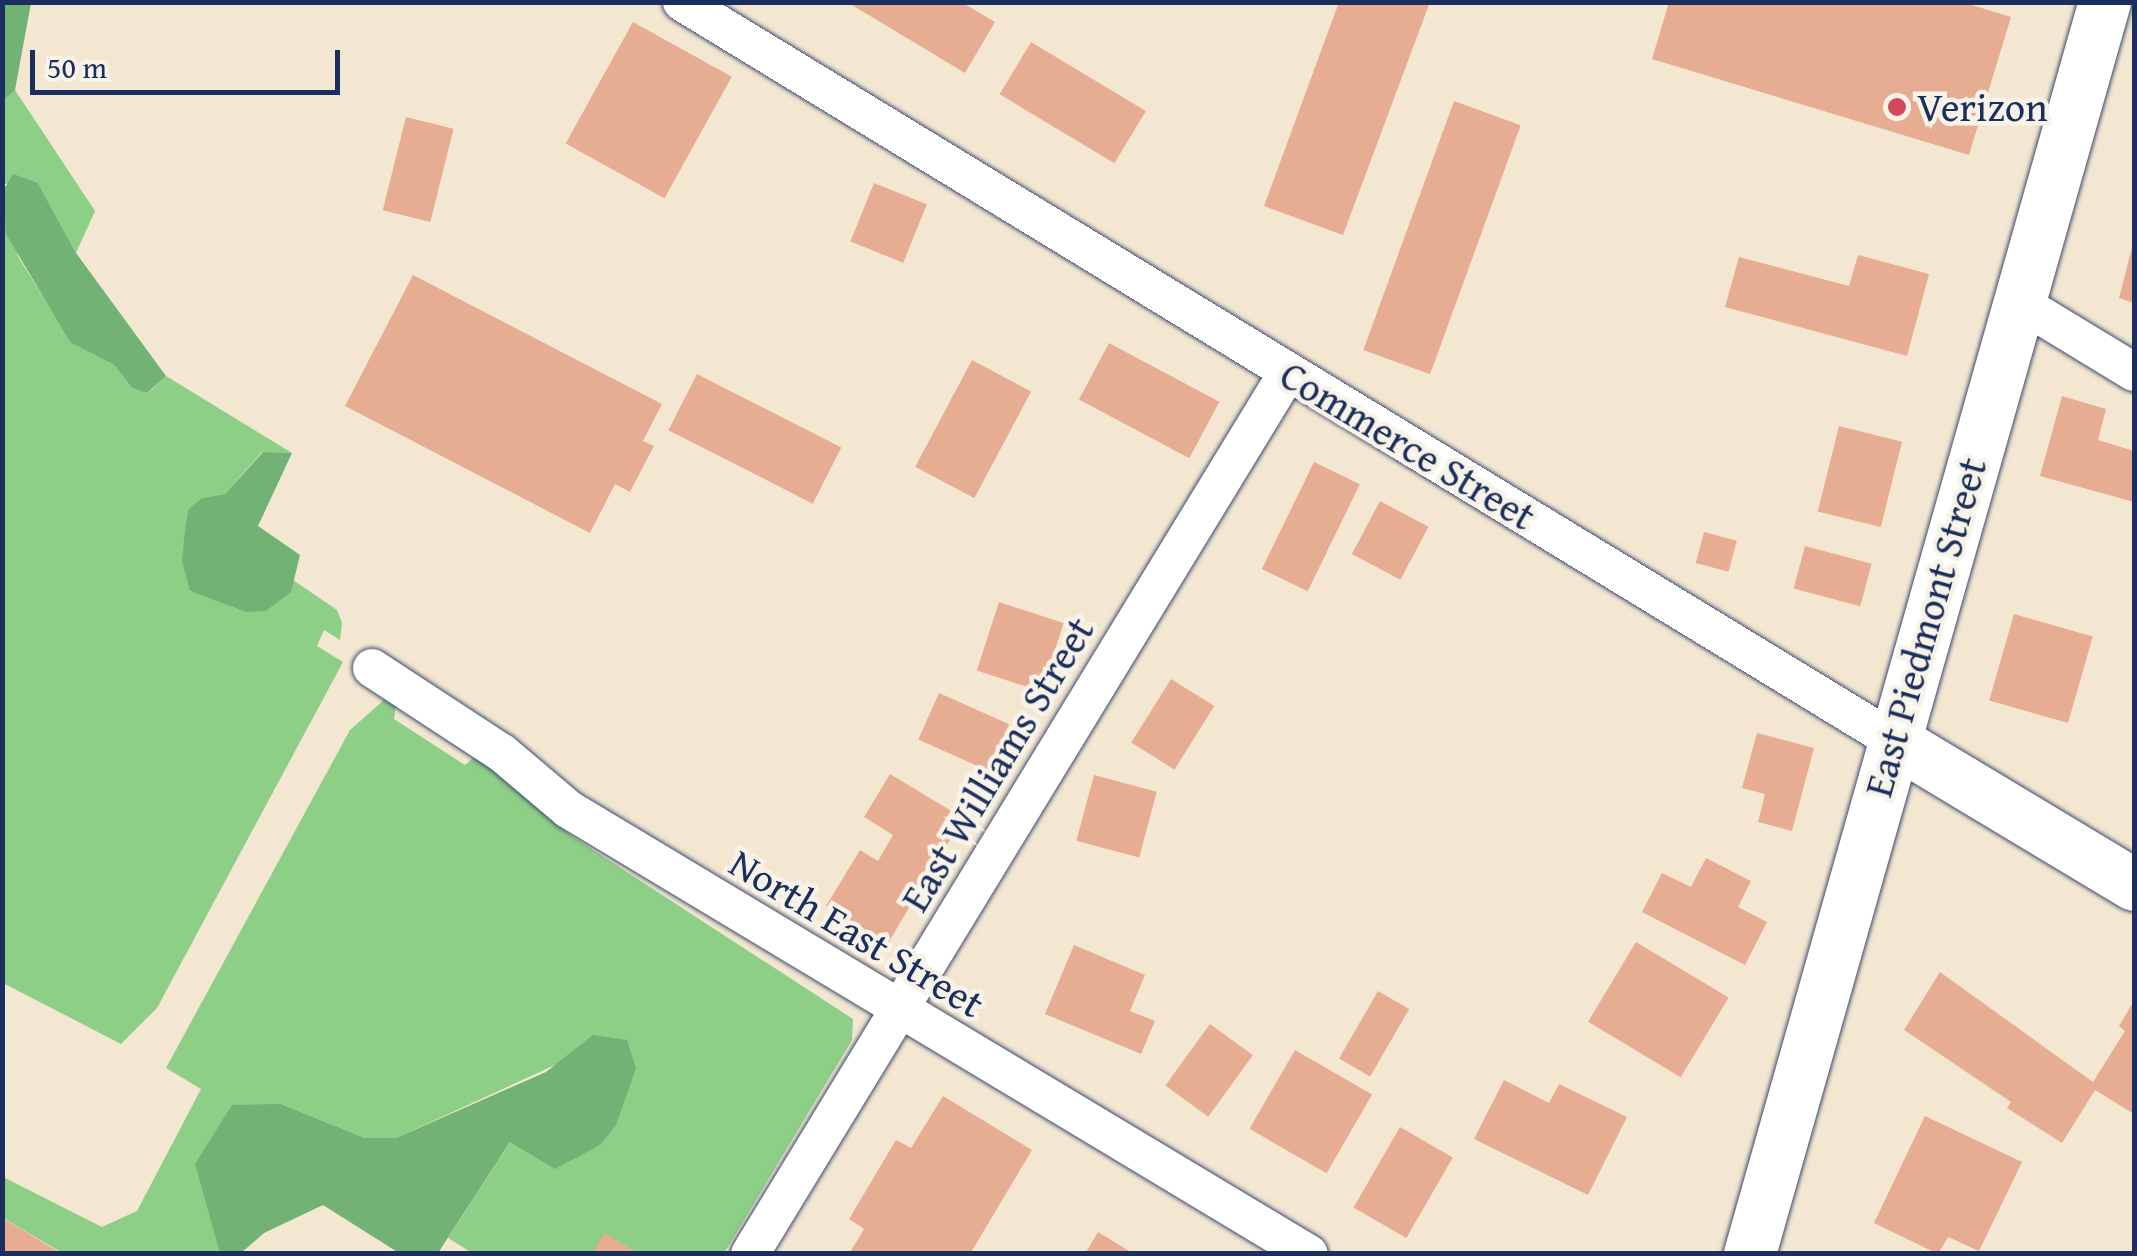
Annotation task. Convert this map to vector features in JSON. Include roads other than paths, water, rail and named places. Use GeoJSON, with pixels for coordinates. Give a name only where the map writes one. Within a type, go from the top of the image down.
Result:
{"type":"FeatureCollection","features":[{"type":"Feature","properties":{"kind":"street","name":"Commerce Street"},"geometry":{"type":"LineString","coordinates":[[682,2],[2134,885]]}},
{"type":"Feature","properties":{"kind":"street","name":"East Piedmont Street"},"geometry":{"type":"LineString","coordinates":[[1750,1254],[1892,740],[2105,2]]}},
{"type":"Feature","properties":{"kind":"street"},"geometry":{"type":"LineString","coordinates":[[2017,301],[2134,372]]}},
{"type":"Feature","properties":{"kind":"street","name":"East Williams Street"},"geometry":{"type":"LineString","coordinates":[[750,1254],[1288,372]]}},
{"type":"Feature","properties":{"kind":"street","name":"North East Street"},"geometry":{"type":"LineString","coordinates":[[372,668],[502,753],[568,809],[898,1012],[1302,1252]]}},
{"type":"Feature","properties":{"kind":"place","name":"Verizon"},"geometry":{"type":"Point","coordinates":[1897,107]}}]}
